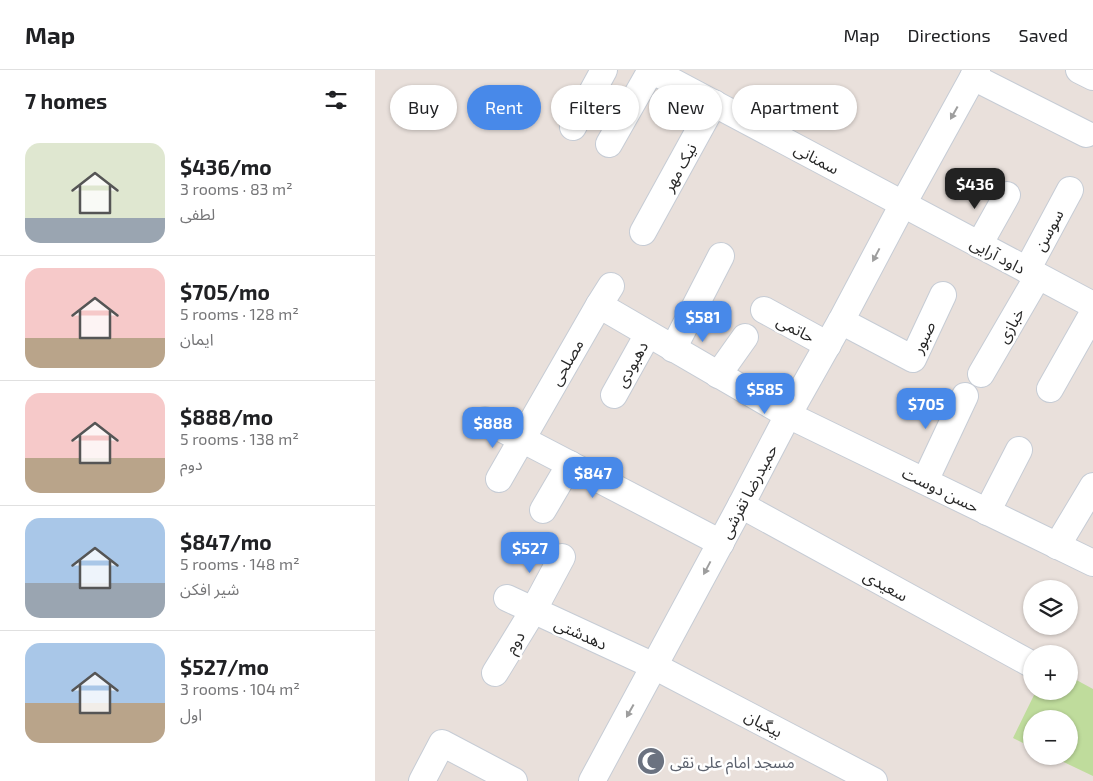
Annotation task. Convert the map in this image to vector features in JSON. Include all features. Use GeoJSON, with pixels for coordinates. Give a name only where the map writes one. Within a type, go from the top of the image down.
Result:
{"type":"FeatureCollection","features":[{"type":"Feature","properties":{"kind":"street"},"geometry":{"type":"LineString","coordinates":[[596,85],[604,70]]}},
{"type":"Feature","properties":{"kind":"street"},"geometry":{"type":"LineString","coordinates":[[609,144],[651,70]]}},
{"type":"Feature","properties":{"kind":"street","name":"سمنانی"},"geometry":{"type":"LineString","coordinates":[[651,70],[680,85]]}},
{"type":"Feature","properties":{"kind":"street"},"geometry":{"type":"LineString","coordinates":[[975,74],[1086,134]]}},
{"type":"Feature","properties":{"kind":"street","name":"حمیدرضا تفرشی"},"geometry":{"type":"LineString","coordinates":[[592,781],[788,415],[975,74]]}},
{"type":"Feature","properties":{"kind":"street","name":"سمنانی"},"geometry":{"type":"LineString","coordinates":[[722,107],[903,204]]}},
{"type":"Feature","properties":{"kind":"street","name":"نیک مهر"},"geometry":{"type":"LineString","coordinates":[[643,232],[699,130]]}},
{"type":"Feature","properties":{"kind":"street","name":"سوسن"},"geometry":{"type":"LineString","coordinates":[[1032,273],[1070,190]]}},
{"type":"Feature","properties":{"kind":"street"},"geometry":{"type":"LineString","coordinates":[[979,245],[1007,194]]}},
{"type":"Feature","properties":{"kind":"street","name":"داود آرایی"},"geometry":{"type":"LineString","coordinates":[[903,204],[1092,303]]}},
{"type":"Feature","properties":{"kind":"street"},"geometry":{"type":"LineString","coordinates":[[673,349],[721,256]]}},
{"type":"Feature","properties":{"kind":"street","name":"خبازی"},"geometry":{"type":"LineString","coordinates":[[981,374],[1032,273]]}},
{"type":"Feature","properties":{"kind":"street","name":"صبور"},"geometry":{"type":"LineString","coordinates":[[841,321],[913,359],[943,295]]}},
{"type":"Feature","properties":{"kind":"street","name":"حسن دوست"},"geometry":{"type":"LineString","coordinates":[[605,296],[648,334],[788,415],[1093,563]]}},
{"type":"Feature","properties":{"kind":"street","name":"مصلحی"},"geometry":{"type":"LineString","coordinates":[[522,439],[605,296]]}},
{"type":"Feature","properties":{"kind":"street"},"geometry":{"type":"LineString","coordinates":[[1050,389],[1092,303]]}},
{"type":"Feature","properties":{"kind":"street","name":"حاتمی"},"geometry":{"type":"LineString","coordinates":[[764,310],[828,345]]}},
{"type":"Feature","properties":{"kind":"street","name":"دهبودی"},"geometry":{"type":"LineString","coordinates":[[614,395],[648,334]]}},
{"type":"Feature","properties":{"kind":"street"},"geometry":{"type":"LineString","coordinates":[[718,376],[745,337]]}},
{"type":"Feature","properties":{"kind":"street"},"geometry":{"type":"LineString","coordinates":[[925,481],[965,396]]}},
{"type":"Feature","properties":{"kind":"street"},"geometry":{"type":"LineString","coordinates":[[485,420],[721,543]]}},
{"type":"Feature","properties":{"kind":"street"},"geometry":{"type":"LineString","coordinates":[[499,479],[522,439]]}},
{"type":"Feature","properties":{"kind":"street"},"geometry":{"type":"LineString","coordinates":[[987,512],[1019,450]]}},
{"type":"Feature","properties":{"kind":"street"},"geometry":{"type":"LineString","coordinates":[[543,510],[570,464]]}},
{"type":"Feature","properties":{"kind":"street"},"geometry":{"type":"LineString","coordinates":[[1057,546],[1093,486]]}},
{"type":"Feature","properties":{"kind":"street","name":"سعیدی"},"geometry":{"type":"LineString","coordinates":[[741,505],[1023,660]]}},
{"type":"Feature","properties":{"kind":"street","name":"دوم"},"geometry":{"type":"LineString","coordinates":[[495,673],[533,611],[562,557]]}},
{"type":"Feature","properties":{"kind":"street","name":"دهدشتی"},"geometry":{"type":"LineString","coordinates":[[507,598],[654,666]]}},
{"type":"Feature","properties":{"kind":"street","name":"بیگیان"},"geometry":{"type":"LineString","coordinates":[[654,666],[874,781]]}},
{"type":"Feature","properties":{"kind":"street"},"geometry":{"type":"LineString","coordinates":[[422,781],[442,742],[482,774],[513,781]]}},
{"type":"Feature","properties":{"kind":"green space"},"geometry":{"type":"Polygon","coordinates":[[[1078,681],[1093,689],[1093,776],[1070,765],[1078,765],[1078,710],[1027,710],[1032,700],[1078,700],[1078,681]]]}},
{"type":"Feature","properties":{"kind":"green space"},"geometry":{"type":"Polygon","coordinates":[[[1023,718],[1023,743],[1013,738],[1023,718]]]}},
{"type":"Feature","properties":{"kind":"place","name":"مسجد امام علی نقی"},"geometry":{"type":"Point","coordinates":[651,761]}}]}
